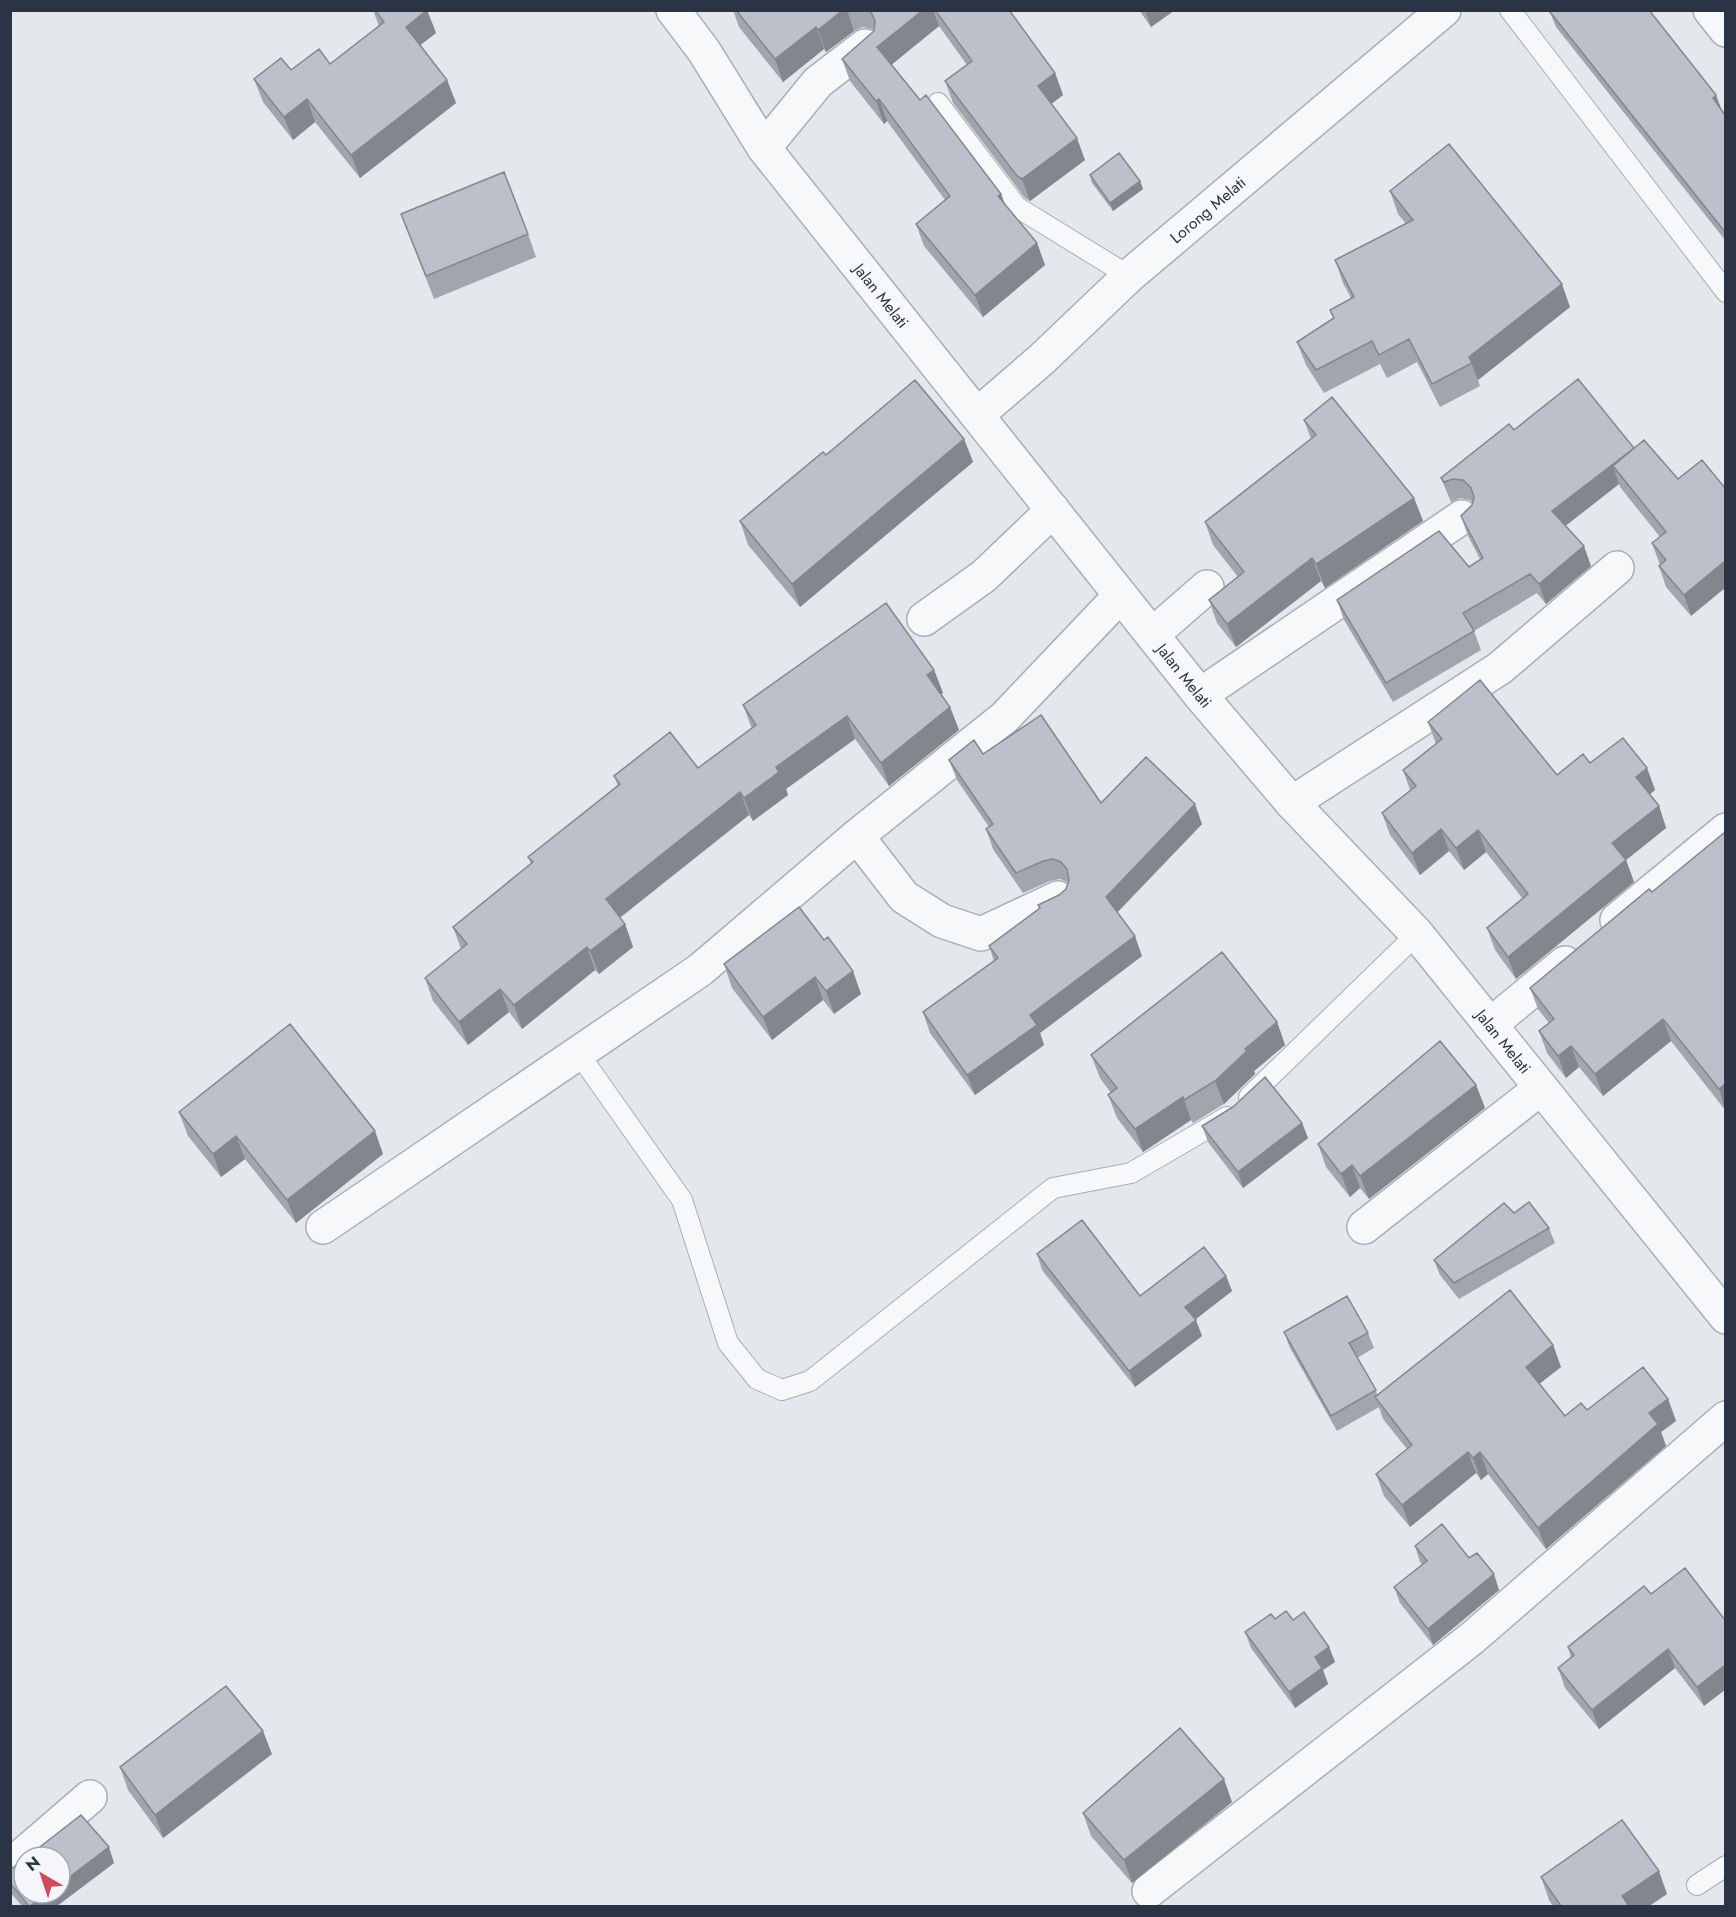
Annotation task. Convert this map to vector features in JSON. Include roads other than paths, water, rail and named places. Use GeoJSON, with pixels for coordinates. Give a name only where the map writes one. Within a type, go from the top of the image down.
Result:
{"type":"FeatureCollection","features":[{"type":"Feature","properties":{"kind":"street","name":"Lorong Melati"},"geometry":{"type":"LineString","coordinates":[[977,415],[1042,359],[1129,276],[1444,10]]}},
{"type":"Feature","properties":{"kind":"street"},"geometry":{"type":"LineString","coordinates":[[1710,10],[1725,30]]}},
{"type":"Feature","properties":{"kind":"street","name":"Jalan Melati"},"geometry":{"type":"LineString","coordinates":[[679,12],[764,148],[1120,596],[1292,803],[1417,934],[1725,1317]]}},
{"type":"Feature","properties":{"kind":"street"},"geometry":{"type":"LineString","coordinates":[[764,148],[818,82],[865,46]]}},
{"type":"Feature","properties":{"kind":"street"},"geometry":{"type":"LineString","coordinates":[[924,619],[984,576],[1053,510]]}},
{"type":"Feature","properties":{"kind":"street"},"geometry":{"type":"LineString","coordinates":[[1200,695],[1462,517]]}},
{"type":"Feature","properties":{"kind":"street"},"geometry":{"type":"LineString","coordinates":[[1292,803],[1500,668],[1617,568]]}},
{"type":"Feature","properties":{"kind":"street"},"geometry":{"type":"LineString","coordinates":[[1153,634],[1208,587]]}},
{"type":"Feature","properties":{"kind":"street"},"geometry":{"type":"LineString","coordinates":[[323,1227],[700,970],[857,836],[1005,717],[1120,596]]}},
{"type":"Feature","properties":{"kind":"street"},"geometry":{"type":"LineString","coordinates":[[1491,1025],[1725,830]]}},
{"type":"Feature","properties":{"kind":"street"},"geometry":{"type":"LineString","coordinates":[[857,836],[904,897],[942,921],[981,934],[1058,898]]}},
{"type":"Feature","properties":{"kind":"street"},"geometry":{"type":"LineString","coordinates":[[1364,1227],[1541,1088]]}},
{"type":"Feature","properties":{"kind":"street"},"geometry":{"type":"LineString","coordinates":[[1149,1891],[1471,1639],[1725,1418]]}},
{"type":"Feature","properties":{"kind":"street"},"geometry":{"type":"LineString","coordinates":[[10,1866],[90,1797]]}},
{"type":"Feature","properties":{"kind":"lane"},"geometry":{"type":"LineString","coordinates":[[1510,10],[1725,292]]}},
{"type":"Feature","properties":{"kind":"lane"},"geometry":{"type":"LineString","coordinates":[[938,104],[1017,207],[1129,276]]}},
{"type":"Feature","properties":{"kind":"lane"},"geometry":{"type":"LineString","coordinates":[[579,1054],[682,1200],[728,1343],[757,1379],[782,1390],[810,1382],[1053,1188],[1131,1173],[1231,1114],[1417,934]]}},
{"type":"Feature","properties":{"kind":"lane"},"geometry":{"type":"LineString","coordinates":[[1697,1885],[1725,1866]]}}]}
